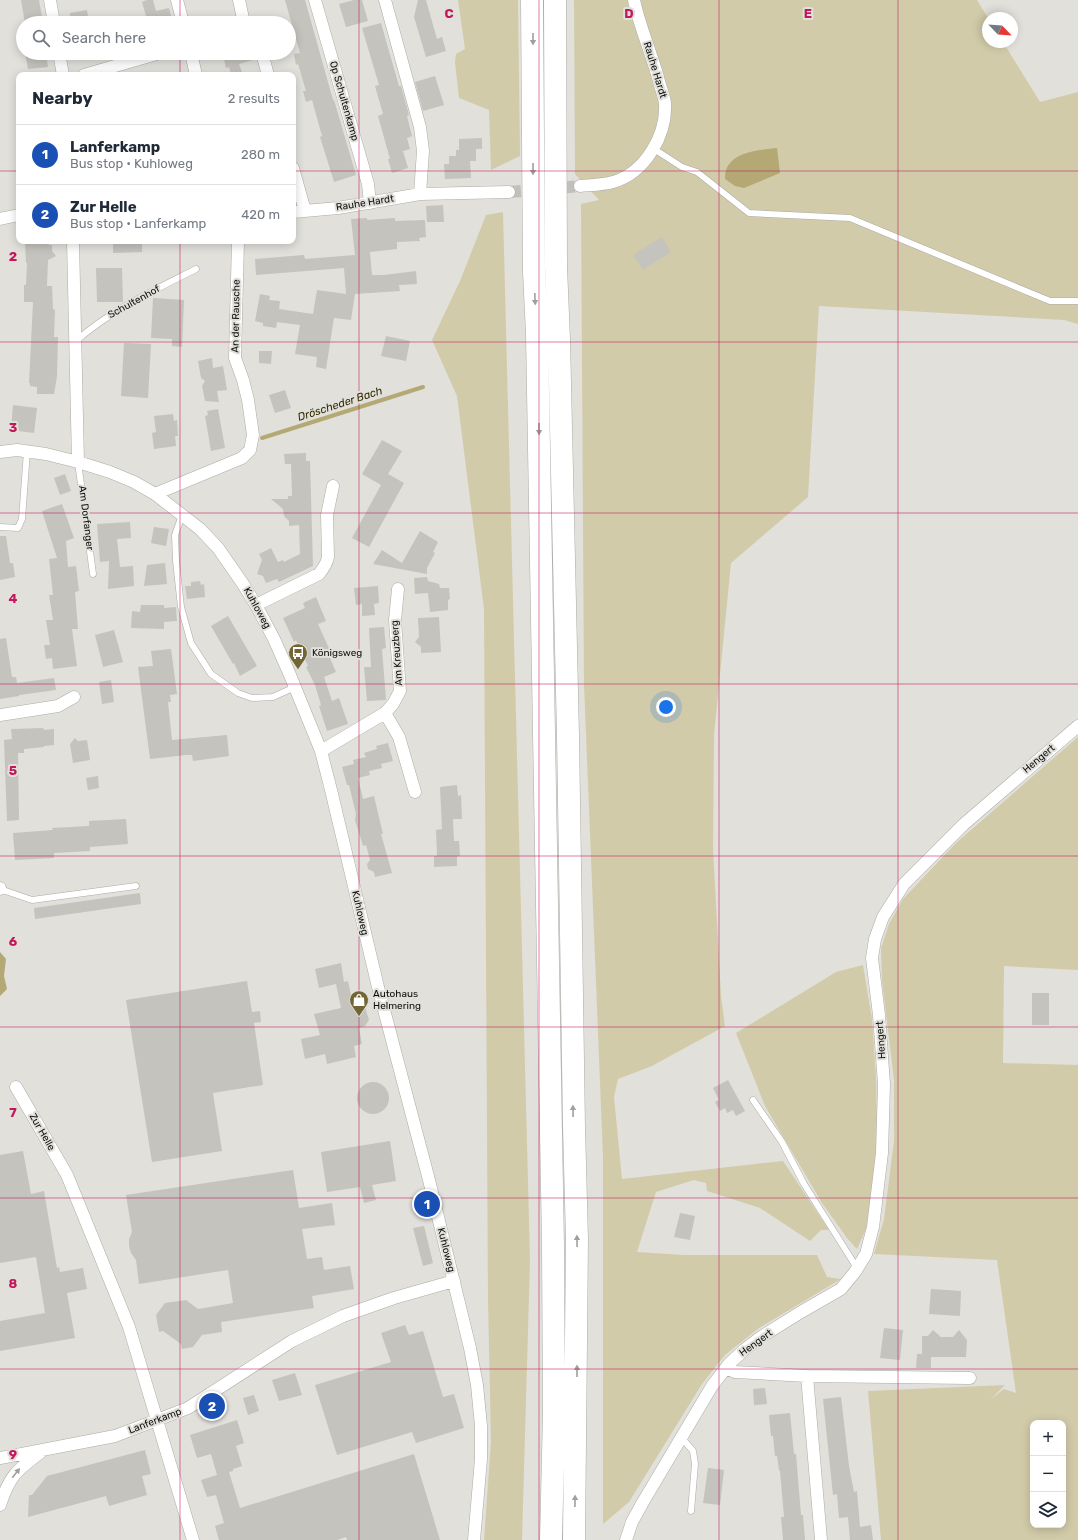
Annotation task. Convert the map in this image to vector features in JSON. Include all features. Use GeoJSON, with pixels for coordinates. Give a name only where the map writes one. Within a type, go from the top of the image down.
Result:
{"type":"FeatureCollection","features":[{"type":"Feature","properties":{"kind":"highway"},"geometry":{"type":"LineString","coordinates":[[532,0],[534,272],[538,374],[554,1246],[554,1412],[551,1540]]}},
{"type":"Feature","properties":{"kind":"highway"},"geometry":{"type":"LineString","coordinates":[[555,0],[556,266],[568,712],[577,1240],[574,1540]]}},
{"type":"Feature","properties":{"kind":"street"},"geometry":{"type":"LineString","coordinates":[[50,0],[53,16]]}},
{"type":"Feature","properties":{"kind":"street"},"geometry":{"type":"LineString","coordinates":[[177,0],[181,16]]}},
{"type":"Feature","properties":{"kind":"street"},"geometry":{"type":"LineString","coordinates":[[239,0],[242,16]]}},
{"type":"Feature","properties":{"kind":"street","name":"Op Schultenkamp"},"geometry":{"type":"LineString","coordinates":[[315,0],[368,184],[370,203]]}},
{"type":"Feature","properties":{"kind":"street"},"geometry":{"type":"LineString","coordinates":[[385,0],[420,127],[423,151],[420,194]]}},
{"type":"Feature","properties":{"kind":"street","name":"Rauhe Hardt"},"geometry":{"type":"LineString","coordinates":[[580,186],[614,182],[628,175],[640,166],[654,149],[662,128],[665,103],[658,76],[637,15],[634,0]]}},
{"type":"Feature","properties":{"kind":"street"},"geometry":{"type":"LineString","coordinates":[[60,60],[62,72]]}},
{"type":"Feature","properties":{"kind":"street"},"geometry":{"type":"LineString","coordinates":[[94,72],[136,60]]}},
{"type":"Feature","properties":{"kind":"street"},"geometry":{"type":"LineString","coordinates":[[193,60],[195,72]]}},
{"type":"Feature","properties":{"kind":"street"},"geometry":{"type":"LineString","coordinates":[[264,60],[267,72]]}},
{"type":"Feature","properties":{"kind":"street"},"geometry":{"type":"LineString","coordinates":[[296,190],[299,212]]}},
{"type":"Feature","properties":{"kind":"street","name":"Rauhe Hardt"},"geometry":{"type":"LineString","coordinates":[[299,212],[370,203],[420,194],[509,192]]}},
{"type":"Feature","properties":{"kind":"street"},"geometry":{"type":"LineString","coordinates":[[0,219],[16,215]]}},
{"type":"Feature","properties":{"kind":"street"},"geometry":{"type":"LineString","coordinates":[[74,244],[78,462]]}},
{"type":"Feature","properties":{"kind":"street","name":"An der Rausche"},"geometry":{"type":"LineString","coordinates":[[155,494],[242,458],[250,450],[253,435],[248,400],[235,358],[238,244]]}},
{"type":"Feature","properties":{"kind":"street","name":"Kuhloweg"},"geometry":{"type":"LineString","coordinates":[[0,452],[17,450],[27,451],[78,462],[110,472],[134,482],[155,494],[200,529],[218,548],[244,584],[274,639],[295,687],[320,751],[378,987],[470,1348],[477,1384],[481,1426],[481,1459],[474,1540]]}},
{"type":"Feature","properties":{"kind":"street"},"geometry":{"type":"LineString","coordinates":[[256,604],[319,574],[327,563],[327,515],[333,486]]}},
{"type":"Feature","properties":{"kind":"street","name":"Am Kreuzberg"},"geometry":{"type":"LineString","coordinates":[[320,751],[385,713],[393,704],[400,691],[395,620],[398,589]]}},
{"type":"Feature","properties":{"kind":"street"},"geometry":{"type":"LineString","coordinates":[[0,715],[58,706],[74,696]]}},
{"type":"Feature","properties":{"kind":"street"},"geometry":{"type":"LineString","coordinates":[[385,713],[399,737],[416,792]]}},
{"type":"Feature","properties":{"kind":"street","name":"Hengert"},"geometry":{"type":"LineString","coordinates":[[626,1540],[632,1522],[681,1437],[712,1386],[726,1368],[744,1350],[761,1337],[800,1312],[841,1290],[866,1254],[873,1227],[882,1153],[884,1084],[879,1015],[872,958],[875,939],[883,917],[904,884],[964,824],[1078,726]]}},
{"type":"Feature","properties":{"kind":"street","name":"Zur Helle"},"geometry":{"type":"LineString","coordinates":[[16,1087],[67,1175],[129,1327],[193,1540]]}},
{"type":"Feature","properties":{"kind":"street","name":"Lanferkamp"},"geometry":{"type":"LineString","coordinates":[[0,1458],[115,1436],[188,1408],[292,1341],[337,1320],[394,1298],[454,1281]]}},
{"type":"Feature","properties":{"kind":"street","name":"Hengert"},"geometry":{"type":"LineString","coordinates":[[726,1368],[735,1372],[807,1376],[970,1378]]}},
{"type":"Feature","properties":{"kind":"street"},"geometry":{"type":"LineString","coordinates":[[807,1376],[821,1540]]}},
{"type":"Feature","properties":{"kind":"street","name":"Lanferkamp"},"geometry":{"type":"LineString","coordinates":[[0,1505],[5,1489],[16,1471],[43,1450]]}},
{"type":"Feature","properties":{"kind":"lane"},"geometry":{"type":"LineString","coordinates":[[654,149],[682,167],[697,172],[749,212],[850,218],[1050,301],[1078,301]]}},
{"type":"Feature","properties":{"kind":"lane","name":"Schultenhof"},"geometry":{"type":"LineString","coordinates":[[76,341],[93,326],[147,294],[196,269]]}},
{"type":"Feature","properties":{"kind":"lane"},"geometry":{"type":"LineString","coordinates":[[0,527],[18,528],[22,519],[27,451]]}},
{"type":"Feature","properties":{"kind":"lane","name":"Am Dorfanger"},"geometry":{"type":"LineString","coordinates":[[78,462],[93,574]]}},
{"type":"Feature","properties":{"kind":"lane"},"geometry":{"type":"LineString","coordinates":[[182,515],[175,535],[181,607],[191,643],[211,674],[238,693],[252,698],[273,698],[295,687]]}},
{"type":"Feature","properties":{"kind":"lane"},"geometry":{"type":"LineString","coordinates":[[0,888],[32,900],[136,886]]}},
{"type":"Feature","properties":{"kind":"lane"},"geometry":{"type":"LineString","coordinates":[[753,1100],[782,1142],[804,1184],[857,1268]]}},
{"type":"Feature","properties":{"kind":"lane"},"geometry":{"type":"LineString","coordinates":[[681,1437],[693,1451],[695,1464],[691,1511]]}},
{"type":"Feature","properties":{"kind":"shaded area"},"geometry":{"type":"Polygon","coordinates":[[[458,0],[518,0],[520,156],[491,170],[489,110],[459,98],[455,62],[456,54],[465,49],[458,0]]]}},
{"type":"Feature","properties":{"kind":"shaded area"},"geometry":{"type":"Polygon","coordinates":[[[574,0],[977,0],[984,12],[982,12],[982,48],[1007,48],[1040,102],[1078,92],[1078,324],[1064,320],[819,306],[808,497],[731,563],[714,735],[713,849],[721,996],[725,1026],[652,1066],[618,1079],[614,1097],[622,1179],[783,1161],[829,1230],[821,1230],[810,1241],[760,1208],[707,1191],[706,1183],[694,1180],[656,1192],[637,1252],[683,1255],[817,1255],[827,1277],[841,1279],[759,1328],[725,1355],[702,1384],[629,1502],[603,1524],[603,1157],[584,684],[581,204],[599,200],[575,174],[574,0]]]}},
{"type":"Feature","properties":{"kind":"shaded area"},"geometry":{"type":"Polygon","coordinates":[[[777,148],[780,173],[744,188],[735,186],[725,179],[726,170],[730,163],[736,158],[751,152],[777,148]]]}},
{"type":"Feature","properties":{"kind":"shaded area"},"geometry":{"type":"Polygon","coordinates":[[[503,212],[530,1260],[522,1540],[484,1540],[491,1442],[488,1299],[484,609],[457,396],[432,340],[460,281],[486,215],[503,212]]]}},
{"type":"Feature","properties":{"kind":"shaded area"},"geometry":{"type":"Polygon","coordinates":[[[1078,737],[1078,970],[1004,966],[1003,1063],[1078,1065],[1078,1540],[881,1540],[868,1391],[1005,1385],[991,1399],[1004,1389],[1016,1393],[997,1260],[874,1254],[884,1219],[894,1141],[894,1080],[882,980],[881,948],[889,924],[903,899],[956,843],[1078,737]]]}},
{"type":"Feature","properties":{"kind":"shaded area"},"geometry":{"type":"Polygon","coordinates":[[[0,952],[6,959],[4,976],[7,989],[0,996],[0,952]]]}},
{"type":"Feature","properties":{"kind":"shaded area"},"geometry":{"type":"Polygon","coordinates":[[[863,965],[872,1019],[876,1078],[877,1131],[874,1185],[866,1229],[857,1249],[847,1238],[822,1203],[765,1106],[736,1033],[836,972],[863,965]]]}},
{"type":"Feature","properties":{"kind":"building"},"geometry":{"type":"Polygon","coordinates":[[[21,0],[39,0],[42,16],[24,16],[21,0]]]}},
{"type":"Feature","properties":{"kind":"building"},"geometry":{"type":"Polygon","coordinates":[[[153,0],[156,11],[169,8],[171,16],[146,16],[142,2],[153,0]]]}},
{"type":"Feature","properties":{"kind":"building"},"geometry":{"type":"Polygon","coordinates":[[[285,0],[305,0],[356,175],[334,182],[320,137],[322,136],[312,100],[306,102],[303,91],[306,91],[298,64],[296,65],[296,54],[300,53],[296,39],[296,16],[290,16],[285,0]]]}},
{"type":"Feature","properties":{"kind":"building"},"geometry":{"type":"Polygon","coordinates":[[[354,0],[362,0],[368,21],[346,27],[339,4],[354,0]]]}},
{"type":"Feature","properties":{"kind":"building"},"geometry":{"type":"Polygon","coordinates":[[[418,0],[426,0],[437,39],[442,37],[446,51],[426,57],[414,17],[418,0]]]}},
{"type":"Feature","properties":{"kind":"building"},"geometry":{"type":"Polygon","coordinates":[[[87,10],[88,16],[70,16],[70,13],[87,10]]]}},
{"type":"Feature","properties":{"kind":"building"},"geometry":{"type":"Polygon","coordinates":[[[381,23],[409,115],[407,116],[412,136],[407,138],[410,149],[403,151],[408,168],[392,173],[388,159],[390,159],[378,116],[383,114],[375,86],[379,85],[362,28],[381,23]]]}},
{"type":"Feature","properties":{"kind":"building"},"geometry":{"type":"Polygon","coordinates":[[[26,60],[47,60],[48,67],[28,69],[26,60]]]}},
{"type":"Feature","properties":{"kind":"building"},"geometry":{"type":"Polygon","coordinates":[[[224,60],[253,60],[239,64],[242,72],[230,72],[229,67],[226,68],[224,60]]]}},
{"type":"Feature","properties":{"kind":"building"},"geometry":{"type":"Polygon","coordinates":[[[435,76],[444,105],[423,111],[415,82],[435,76]]]}},
{"type":"Feature","properties":{"kind":"building"},"geometry":{"type":"Polygon","coordinates":[[[482,138],[482,149],[476,149],[476,161],[470,161],[471,178],[445,179],[444,164],[449,164],[449,156],[456,156],[456,150],[459,150],[459,139],[482,138]]]}},
{"type":"Feature","properties":{"kind":"building"},"geometry":{"type":"Polygon","coordinates":[[[443,205],[444,222],[427,222],[426,206],[443,205]]]}},
{"type":"Feature","properties":{"kind":"building"},"geometry":{"type":"Polygon","coordinates":[[[367,218],[367,220],[395,218],[395,221],[425,220],[426,237],[419,238],[420,241],[397,242],[397,249],[370,252],[372,275],[416,271],[417,284],[399,285],[400,291],[355,294],[351,320],[334,318],[326,369],[316,367],[317,357],[295,354],[300,325],[277,322],[276,328],[263,326],[263,323],[255,321],[260,294],[270,296],[269,300],[280,301],[279,309],[313,314],[317,290],[346,294],[344,268],[256,275],[255,259],[304,255],[305,259],[355,255],[351,219],[367,218]]]}},
{"type":"Feature","properties":{"kind":"building"},"geometry":{"type":"Polygon","coordinates":[[[662,237],[671,252],[643,270],[633,255],[662,237]]]}},
{"type":"Feature","properties":{"kind":"building"},"geometry":{"type":"Polygon","coordinates":[[[25,244],[52,245],[52,251],[56,256],[48,260],[47,286],[52,286],[53,309],[55,310],[54,337],[58,337],[57,376],[54,394],[37,394],[37,387],[30,386],[29,383],[33,302],[24,302],[26,263],[25,244]]]}},
{"type":"Feature","properties":{"kind":"building"},"geometry":{"type":"Polygon","coordinates":[[[113,244],[142,244],[142,252],[113,253],[113,244]]]}},
{"type":"Feature","properties":{"kind":"building"},"geometry":{"type":"Polygon","coordinates":[[[96,268],[122,268],[123,302],[97,302],[96,268]]]}},
{"type":"Feature","properties":{"kind":"building"},"geometry":{"type":"Polygon","coordinates":[[[153,298],[184,300],[182,347],[172,346],[172,339],[151,338],[153,298]]]}},
{"type":"Feature","properties":{"kind":"building"},"geometry":{"type":"Polygon","coordinates":[[[386,336],[410,341],[406,361],[381,356],[386,336]]]}},
{"type":"Feature","properties":{"kind":"building"},"geometry":{"type":"Polygon","coordinates":[[[124,343],[151,344],[148,398],[121,396],[124,343]]]}},
{"type":"Feature","properties":{"kind":"building"},"geometry":{"type":"Polygon","coordinates":[[[259,351],[272,351],[271,364],[259,363],[259,351]]]}},
{"type":"Feature","properties":{"kind":"building"},"geometry":{"type":"Polygon","coordinates":[[[212,358],[213,368],[223,366],[227,390],[217,391],[219,402],[205,401],[202,386],[205,381],[201,378],[198,361],[212,358]]]}},
{"type":"Feature","properties":{"kind":"building"},"geometry":{"type":"Polygon","coordinates":[[[285,390],[291,408],[275,413],[269,395],[285,390]]]}},
{"type":"Feature","properties":{"kind":"building"},"geometry":{"type":"Polygon","coordinates":[[[13,405],[37,408],[34,433],[11,430],[13,405]]]}},
{"type":"Feature","properties":{"kind":"building"},"geometry":{"type":"Polygon","coordinates":[[[218,409],[225,448],[211,451],[205,416],[208,415],[207,411],[218,409]]]}},
{"type":"Feature","properties":{"kind":"building"},"geometry":{"type":"Polygon","coordinates":[[[173,414],[174,421],[177,420],[178,436],[175,436],[176,446],[154,449],[152,433],[156,432],[154,416],[173,414]]]}},
{"type":"Feature","properties":{"kind":"building"},"geometry":{"type":"Polygon","coordinates":[[[382,440],[402,451],[388,474],[404,483],[369,547],[352,538],[381,485],[362,474],[382,440]]]}},
{"type":"Feature","properties":{"kind":"building"},"geometry":{"type":"Polygon","coordinates":[[[306,453],[306,461],[310,461],[313,566],[279,582],[277,579],[266,583],[263,576],[257,574],[262,560],[259,554],[271,548],[278,562],[283,560],[284,562],[300,554],[299,525],[289,526],[289,521],[284,516],[283,509],[271,499],[288,499],[288,496],[292,496],[291,464],[285,464],[284,454],[306,453]]]}},
{"type":"Feature","properties":{"kind":"building"},"geometry":{"type":"Polygon","coordinates":[[[65,474],[71,491],[60,495],[54,478],[65,474]]]}},
{"type":"Feature","properties":{"kind":"building"},"geometry":{"type":"Polygon","coordinates":[[[62,504],[74,538],[66,541],[68,567],[76,566],[79,591],[75,592],[78,629],[72,629],[77,666],[53,669],[52,658],[46,659],[44,645],[50,645],[46,620],[53,620],[49,595],[53,595],[49,559],[57,558],[42,511],[62,504]]]}},
{"type":"Feature","properties":{"kind":"building"},"geometry":{"type":"Polygon","coordinates":[[[130,522],[131,538],[117,539],[120,567],[133,566],[134,586],[108,589],[109,561],[100,562],[97,524],[130,522]]]}},
{"type":"Feature","properties":{"kind":"building"},"geometry":{"type":"Polygon","coordinates":[[[154,527],[169,529],[166,546],[151,543],[154,527]]]}},
{"type":"Feature","properties":{"kind":"building"},"geometry":{"type":"Polygon","coordinates":[[[420,531],[438,542],[433,552],[435,553],[427,568],[427,574],[373,564],[382,550],[402,563],[420,531]]]}},
{"type":"Feature","properties":{"kind":"building"},"geometry":{"type":"Polygon","coordinates":[[[0,536],[6,536],[10,563],[13,563],[15,577],[0,580],[0,536]]]}},
{"type":"Feature","properties":{"kind":"building"},"geometry":{"type":"Polygon","coordinates":[[[165,563],[167,584],[144,586],[147,565],[165,563]]]}},
{"type":"Feature","properties":{"kind":"building"},"geometry":{"type":"Polygon","coordinates":[[[427,577],[428,581],[439,584],[440,588],[449,588],[450,599],[448,600],[448,610],[430,612],[428,593],[415,594],[414,578],[427,577]]]}},
{"type":"Feature","properties":{"kind":"building"},"geometry":{"type":"Polygon","coordinates":[[[200,581],[201,585],[204,584],[205,597],[187,599],[185,586],[191,586],[191,582],[200,581]]]}},
{"type":"Feature","properties":{"kind":"building"},"geometry":{"type":"Polygon","coordinates":[[[378,586],[379,603],[374,604],[375,615],[362,616],[362,604],[356,605],[354,588],[378,586]]]}},
{"type":"Feature","properties":{"kind":"building"},"geometry":{"type":"Polygon","coordinates":[[[316,597],[326,621],[318,624],[332,655],[329,656],[336,672],[324,677],[332,701],[339,698],[348,724],[327,731],[319,706],[321,705],[315,685],[306,667],[308,666],[296,640],[294,642],[283,618],[305,608],[303,603],[316,597]]]}},
{"type":"Feature","properties":{"kind":"building"},"geometry":{"type":"Polygon","coordinates":[[[141,605],[164,605],[164,608],[176,607],[177,621],[164,622],[164,629],[131,628],[132,611],[140,612],[141,605]]]}},
{"type":"Feature","properties":{"kind":"building"},"geometry":{"type":"Polygon","coordinates":[[[228,616],[257,666],[240,676],[234,663],[233,664],[211,626],[228,616]]]}},
{"type":"Feature","properties":{"kind":"building"},"geometry":{"type":"Polygon","coordinates":[[[439,617],[441,652],[421,653],[421,647],[415,642],[419,637],[418,618],[439,617]]]}},
{"type":"Feature","properties":{"kind":"building"},"geometry":{"type":"Polygon","coordinates":[[[384,627],[386,648],[382,649],[386,700],[367,701],[364,667],[371,667],[369,628],[384,627]]]}},
{"type":"Feature","properties":{"kind":"building"},"geometry":{"type":"Polygon","coordinates":[[[114,630],[123,662],[103,667],[95,635],[114,630]]]}},
{"type":"Feature","properties":{"kind":"building"},"geometry":{"type":"Polygon","coordinates":[[[6,638],[12,677],[16,677],[17,683],[54,678],[56,690],[0,699],[0,639],[6,638]]]}},
{"type":"Feature","properties":{"kind":"building"},"geometry":{"type":"Polygon","coordinates":[[[171,649],[177,694],[170,695],[171,702],[168,702],[172,740],[227,735],[229,756],[193,761],[192,755],[150,759],[138,667],[153,666],[151,651],[171,649]]]}},
{"type":"Feature","properties":{"kind":"building"},"geometry":{"type":"Polygon","coordinates":[[[111,680],[114,702],[102,704],[99,682],[111,680]]]}},
{"type":"Feature","properties":{"kind":"building"},"geometry":{"type":"Polygon","coordinates":[[[43,728],[44,730],[54,729],[54,745],[24,749],[24,753],[18,753],[19,820],[7,821],[4,740],[12,739],[11,729],[43,728]]]}},
{"type":"Feature","properties":{"kind":"building"},"geometry":{"type":"Polygon","coordinates":[[[75,738],[78,741],[87,740],[90,760],[73,763],[70,744],[75,738]]]}},
{"type":"Feature","properties":{"kind":"building"},"geometry":{"type":"Polygon","coordinates":[[[388,743],[393,761],[381,764],[382,768],[369,771],[370,775],[358,778],[363,799],[374,796],[383,834],[381,834],[392,873],[375,877],[374,872],[368,869],[367,864],[370,860],[366,845],[363,846],[355,820],[356,814],[349,785],[347,785],[342,767],[354,764],[353,760],[366,757],[364,753],[377,749],[376,746],[388,743]]]}},
{"type":"Feature","properties":{"kind":"building"},"geometry":{"type":"Polygon","coordinates":[[[98,776],[99,788],[88,790],[86,778],[98,776]]]}},
{"type":"Feature","properties":{"kind":"building"},"geometry":{"type":"Polygon","coordinates":[[[457,785],[458,796],[461,795],[462,819],[453,819],[454,841],[459,841],[460,856],[457,856],[457,866],[434,867],[434,856],[437,856],[436,830],[442,829],[440,787],[457,785]]]}},
{"type":"Feature","properties":{"kind":"building"},"geometry":{"type":"Polygon","coordinates":[[[126,819],[128,844],[90,847],[90,851],[54,853],[54,858],[15,860],[13,833],[53,830],[52,828],[89,826],[89,821],[126,819]]]}},
{"type":"Feature","properties":{"kind":"building"},"geometry":{"type":"Polygon","coordinates":[[[140,893],[141,904],[35,919],[34,908],[140,893]]]}},
{"type":"Feature","properties":{"kind":"building"},"geometry":{"type":"Polygon","coordinates":[[[341,963],[344,982],[348,981],[353,1005],[360,1003],[365,1007],[369,1020],[365,1026],[359,1028],[362,1044],[354,1046],[356,1057],[327,1064],[325,1054],[305,1059],[301,1039],[320,1035],[314,1014],[341,1008],[336,984],[319,988],[315,969],[341,963]]]}},
{"type":"Feature","properties":{"kind":"building"},"geometry":{"type":"Polygon","coordinates":[[[247,981],[252,1012],[260,1011],[261,1022],[254,1023],[263,1085],[213,1093],[222,1151],[152,1162],[126,1000],[247,981]]]}},
{"type":"Feature","properties":{"kind":"building"},"geometry":{"type":"Polygon","coordinates":[[[1032,993],[1049,993],[1049,1025],[1032,1025],[1032,993]]]}},
{"type":"Feature","properties":{"kind":"building"},"geometry":{"type":"Polygon","coordinates":[[[728,1080],[745,1111],[736,1116],[733,1110],[727,1113],[725,1108],[720,1111],[715,1102],[719,1100],[713,1088],[728,1080]]]}},
{"type":"Feature","properties":{"kind":"building"},"geometry":{"type":"Polygon","coordinates":[[[370,1082],[376,1082],[386,1089],[389,1098],[388,1104],[382,1111],[376,1114],[370,1114],[360,1107],[357,1101],[357,1095],[364,1085],[370,1082]]]}},
{"type":"Feature","properties":{"kind":"building"},"geometry":{"type":"Polygon","coordinates":[[[390,1141],[396,1181],[372,1185],[376,1200],[364,1203],[360,1187],[327,1192],[321,1152],[390,1141]]]}},
{"type":"Feature","properties":{"kind":"building"},"geometry":{"type":"Polygon","coordinates":[[[23,1151],[31,1194],[44,1191],[57,1268],[59,1267],[60,1272],[83,1268],[87,1289],[67,1293],[75,1338],[0,1351],[0,1321],[45,1313],[36,1257],[0,1263],[0,1155],[23,1151]]]}},
{"type":"Feature","properties":{"kind":"building"},"geometry":{"type":"Polygon","coordinates":[[[293,1170],[299,1208],[332,1203],[335,1225],[302,1229],[307,1259],[322,1257],[324,1270],[350,1266],[354,1289],[312,1296],[314,1308],[221,1322],[222,1332],[202,1335],[193,1347],[182,1349],[181,1344],[163,1331],[159,1332],[156,1315],[165,1303],[186,1300],[198,1309],[233,1303],[228,1270],[139,1284],[136,1260],[131,1253],[129,1246],[129,1239],[132,1232],[126,1195],[293,1170]]]}},
{"type":"Feature","properties":{"kind":"building"},"geometry":{"type":"Polygon","coordinates":[[[680,1213],[695,1216],[690,1240],[674,1237],[680,1213]]]}},
{"type":"Feature","properties":{"kind":"building"},"geometry":{"type":"Polygon","coordinates":[[[424,1226],[433,1263],[423,1266],[413,1228],[424,1226]]]}},
{"type":"Feature","properties":{"kind":"building"},"geometry":{"type":"Polygon","coordinates":[[[931,1289],[961,1291],[960,1316],[929,1314],[931,1289]]]}},
{"type":"Feature","properties":{"kind":"building"},"geometry":{"type":"Polygon","coordinates":[[[405,1325],[409,1335],[423,1331],[443,1397],[454,1394],[464,1428],[416,1443],[412,1432],[337,1455],[315,1385],[391,1362],[381,1333],[405,1325]]]}},
{"type":"Feature","properties":{"kind":"building"},"geometry":{"type":"Polygon","coordinates":[[[884,1328],[903,1330],[900,1360],[880,1358],[884,1328]]]}},
{"type":"Feature","properties":{"kind":"building"},"geometry":{"type":"Polygon","coordinates":[[[933,1330],[941,1337],[953,1337],[959,1330],[967,1340],[966,1357],[931,1357],[931,1368],[916,1368],[917,1354],[922,1354],[922,1336],[928,1336],[933,1330]]]}},
{"type":"Feature","properties":{"kind":"building"},"geometry":{"type":"Polygon","coordinates":[[[295,1373],[302,1395],[279,1401],[272,1380],[295,1373]]]}},
{"type":"Feature","properties":{"kind":"building"},"geometry":{"type":"Polygon","coordinates":[[[765,1388],[767,1404],[754,1405],[753,1389],[765,1388]]]}},
{"type":"Feature","properties":{"kind":"building"},"geometry":{"type":"Polygon","coordinates":[[[254,1395],[259,1411],[248,1415],[243,1398],[254,1395]]]}},
{"type":"Feature","properties":{"kind":"building"},"geometry":{"type":"Polygon","coordinates":[[[841,1397],[849,1466],[854,1492],[857,1491],[860,1527],[871,1525],[873,1540],[850,1540],[848,1517],[839,1518],[837,1494],[833,1495],[823,1399],[841,1397]]]}},
{"type":"Feature","properties":{"kind":"building"},"geometry":{"type":"Polygon","coordinates":[[[790,1413],[805,1540],[783,1540],[781,1517],[784,1517],[780,1471],[777,1456],[775,1456],[773,1436],[771,1436],[769,1415],[790,1413]]]}},
{"type":"Feature","properties":{"kind":"building"},"geometry":{"type":"Polygon","coordinates":[[[237,1420],[244,1443],[236,1446],[242,1466],[229,1472],[240,1508],[414,1454],[440,1540],[347,1540],[346,1537],[337,1540],[219,1540],[215,1526],[224,1523],[216,1495],[207,1497],[201,1480],[217,1475],[211,1454],[197,1458],[190,1435],[237,1420]]]}},
{"type":"Feature","properties":{"kind":"building"},"geometry":{"type":"Polygon","coordinates":[[[145,1450],[151,1474],[142,1476],[147,1495],[109,1506],[106,1496],[28,1517],[29,1495],[32,1495],[47,1476],[145,1450]]]}},
{"type":"Feature","properties":{"kind":"building"},"geometry":{"type":"Polygon","coordinates":[[[708,1468],[724,1470],[720,1505],[703,1503],[708,1468]]]}},
{"type":"Feature","properties":{"kind":"waterway","name":"Dröscheder Bach"},"geometry":{"type":"LineString","coordinates":[[262,438],[423,387]]}},
{"type":"Feature","properties":{"kind":"tunnel"},"geometry":{"type":"LineString","coordinates":[[509,192],[580,186]]}},
{"type":"Feature","properties":{"kind":"place","name":"Königsweg"},"geometry":{"type":"Point","coordinates":[298,670]}},
{"type":"Feature","properties":{"kind":"place","name":"Autohaus Helmering"},"geometry":{"type":"Point","coordinates":[359,1017]}},
{"type":"Feature","properties":{"kind":"place","name":"Lanferkamp"},"geometry":{"type":"Point","coordinates":[427,1204]}},
{"type":"Feature","properties":{"kind":"place","name":"Zur Helle"},"geometry":{"type":"Point","coordinates":[212,1406]}}]}
